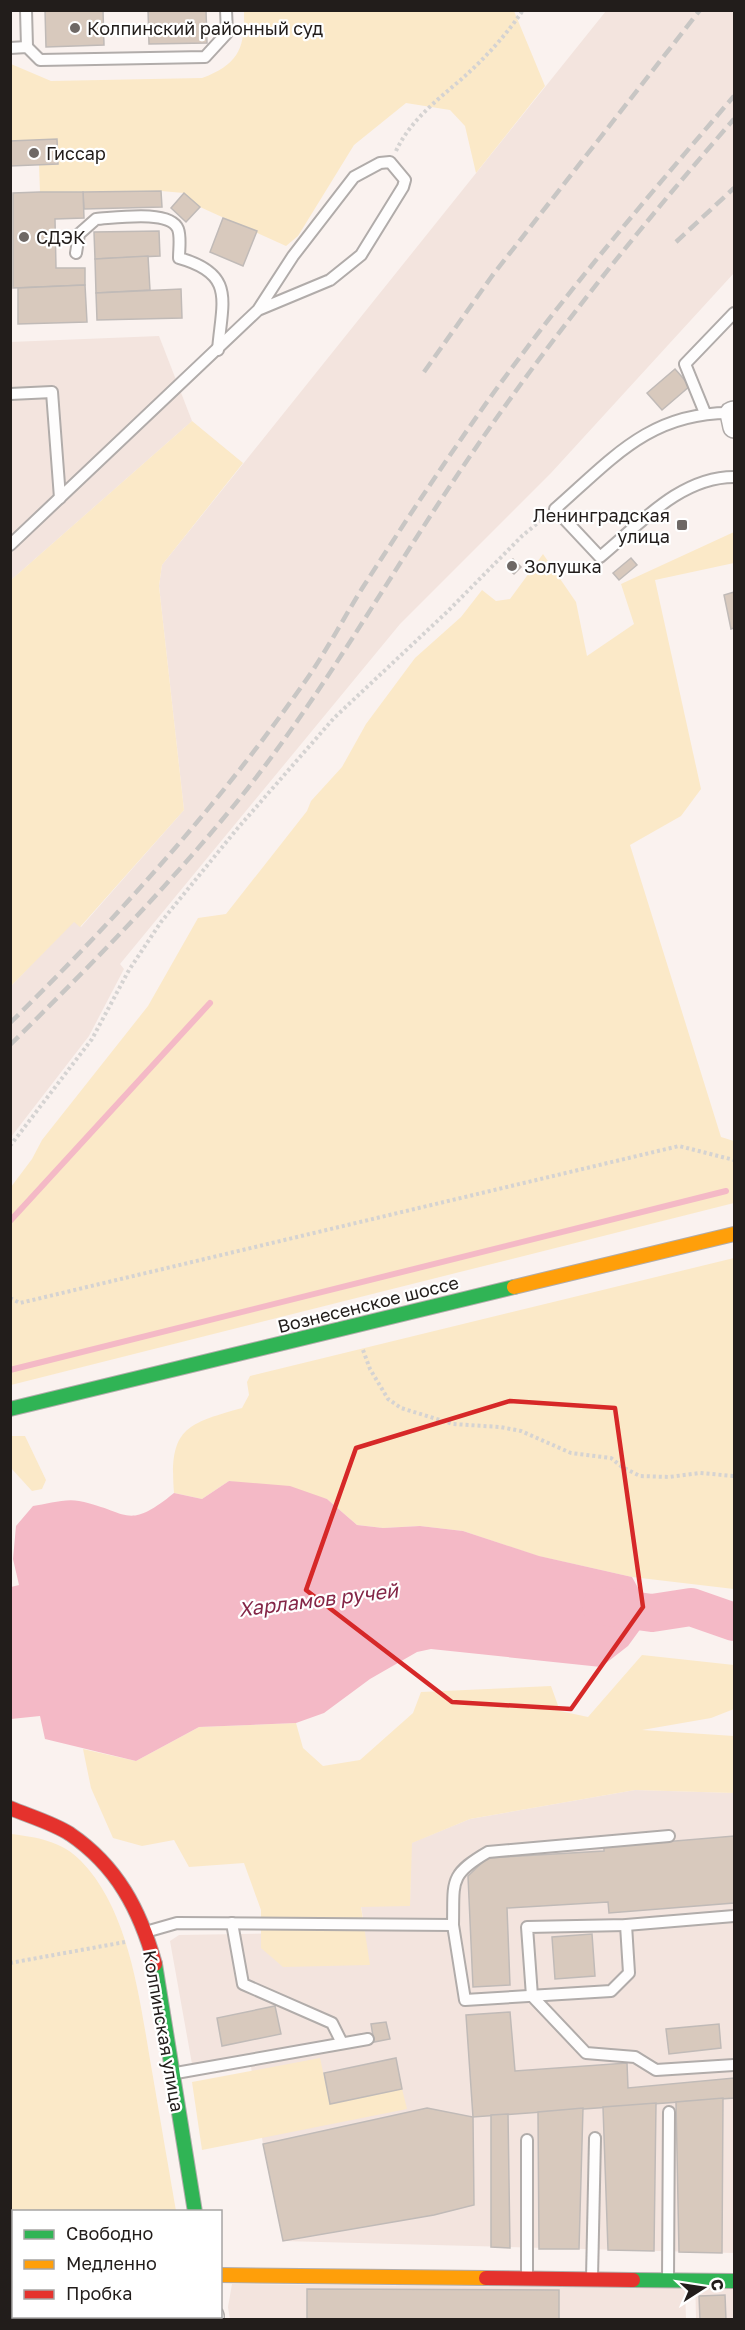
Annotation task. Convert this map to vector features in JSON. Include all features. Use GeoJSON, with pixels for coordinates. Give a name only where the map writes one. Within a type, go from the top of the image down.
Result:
{"type":"FeatureCollection","features":[{"type":"Feature","properties":{"kind":"street","name":"Вознесенское шоссе"},"geometry":{"type":"LineString","coordinates":[[10,1409],[735,1234]]}},
{"type":"Feature","properties":{"kind":"street","name":"Колпинская улица"},"geometry":{"type":"LineString","coordinates":[[10,1808],[68,1833],[103,1860],[131,1900],[146,1932],[157,1972],[195,2210]]}},
{"type":"Feature","properties":{"kind":"street"},"geometry":{"type":"LineString","coordinates":[[222,2275],[735,2281]]}},
{"type":"Feature","properties":{"kind":"lane"},"geometry":{"type":"LineString","coordinates":[[26,10],[27,47],[40,60],[205,57],[227,33],[226,10]]}},
{"type":"Feature","properties":{"kind":"lane"},"geometry":{"type":"LineString","coordinates":[[10,48],[27,47]]}},
{"type":"Feature","properties":{"kind":"lane"},"geometry":{"type":"LineString","coordinates":[[10,545],[218,350],[258,309],[293,256],[354,177],[380,163],[390,162],[405,180],[376,233],[361,255],[330,280],[258,309]]}},
{"type":"Feature","properties":{"kind":"lane"},"geometry":{"type":"LineString","coordinates":[[76,253],[79,234],[96,219],[161,216],[173,222],[179,231],[179,258],[201,264],[216,275],[222,292],[218,350]]}},
{"type":"Feature","properties":{"kind":"lane"},"geometry":{"type":"LineString","coordinates":[[705,412],[685,364],[735,313]]}},
{"type":"Feature","properties":{"kind":"lane"},"geometry":{"type":"LineString","coordinates":[[10,394],[52,392],[60,498]]}},
{"type":"Feature","properties":{"kind":"lane"},"geometry":{"type":"LineString","coordinates":[[733,417],[705,412],[655,427],[623,449],[555,509],[600,556],[686,488],[718,477],[735,477]]}},
{"type":"Feature","properties":{"kind":"lane"},"geometry":{"type":"LineString","coordinates":[[626,1925],[628,1973],[611,1990],[465,2000],[453,1925],[454,1879],[467,1864],[488,1852],[669,1836]]}},
{"type":"Feature","properties":{"kind":"lane"},"geometry":{"type":"LineString","coordinates":[[735,1916],[626,1925],[527,1927],[532,1996],[586,2053],[635,2057],[656,2070],[735,2065]]}},
{"type":"Feature","properties":{"kind":"lane"},"geometry":{"type":"LineString","coordinates":[[146,1932],[177,1923],[453,1925]]}},
{"type":"Feature","properties":{"kind":"lane"},"geometry":{"type":"LineString","coordinates":[[232,1923],[243,1984],[332,2023],[342,2043]]}},
{"type":"Feature","properties":{"kind":"lane"},"geometry":{"type":"LineString","coordinates":[[172,2074],[368,2038]]}},
{"type":"Feature","properties":{"kind":"lane"},"geometry":{"type":"LineString","coordinates":[[668,2280],[669,2112]]}},
{"type":"Feature","properties":{"kind":"lane"},"geometry":{"type":"LineString","coordinates":[[592,2278],[595,2138]]}},
{"type":"Feature","properties":{"kind":"lane"},"geometry":{"type":"LineString","coordinates":[[527,2140],[527,2277]]}},
{"type":"Feature","properties":{"kind":"path"},"geometry":{"type":"LineString","coordinates":[[390,162],[404,134],[424,112],[468,74],[523,10]]}},
{"type":"Feature","properties":{"kind":"path"},"geometry":{"type":"LineString","coordinates":[[10,1146],[92,1039],[129,970],[161,922],[237,829],[334,718],[448,611],[522,536],[555,509]]}},
{"type":"Feature","properties":{"kind":"path"},"geometry":{"type":"LineString","coordinates":[[10,1305],[679,1146],[735,1160]]}},
{"type":"Feature","properties":{"kind":"path"},"geometry":{"type":"LineString","coordinates":[[10,1298],[20,1303]]}},
{"type":"Feature","properties":{"kind":"path"},"geometry":{"type":"LineString","coordinates":[[358,1324],[364,1354],[370,1369],[388,1399],[401,1408],[453,1424],[500,1427],[521,1431],[571,1453],[611,1458],[622,1467],[640,1476],[669,1477],[700,1473],[735,1476]]}},
{"type":"Feature","properties":{"kind":"path"},"geometry":{"type":"LineString","coordinates":[[10,1963],[125,1942],[146,1932]]}},
{"type":"Feature","properties":{"kind":"highlighted area"},"geometry":{"type":"Polygon","coordinates":[[[510,1401],[615,1408],[643,1607],[571,1709],[452,1702],[306,1590],[356,1448],[510,1401]]]}},
{"type":"Feature","properties":{"kind":"shaded area"},"geometry":{"type":"Polygon","coordinates":[[[244,11],[514,11],[545,86],[476,173],[465,126],[450,110],[406,103],[354,145],[298,236],[286,246],[200,207],[184,193],[161,191],[40,192],[39,165],[58,164],[57,139],[11,141],[11,64],[51,81],[202,78],[224,67],[237,53],[243,35],[244,11]]]}},
{"type":"Feature","properties":{"kind":"shaded area"},"geometry":{"type":"Polygon","coordinates":[[[606,11],[734,11],[734,273],[551,473],[400,624],[120,964],[124,969],[89,1036],[11,1137],[11,986],[74,921],[81,927],[184,810],[159,586],[162,565],[606,11]]]}},
{"type":"Feature","properties":{"kind":"shaded area"},"geometry":{"type":"Polygon","coordinates":[[[159,336],[192,421],[11,580],[10,342],[159,336]]]}},
{"type":"Feature","properties":{"kind":"shaded area"},"geometry":{"type":"Polygon","coordinates":[[[192,421],[243,463],[162,565],[159,586],[184,810],[80,927],[74,922],[11,986],[11,580],[192,421]]]}},
{"type":"Feature","properties":{"kind":"shaded area"},"geometry":{"type":"Polygon","coordinates":[[[734,532],[734,563],[655,580],[701,789],[681,816],[630,845],[721,1137],[734,1141],[734,1203],[11,1385],[11,1187],[32,1159],[42,1140],[148,1006],[198,918],[226,914],[307,811],[311,801],[342,767],[366,724],[415,658],[461,617],[482,590],[496,601],[510,599],[543,554],[576,602],[587,656],[634,624],[621,584],[734,532]]]}},
{"type":"Feature","properties":{"kind":"shaded area"},"geometry":{"type":"Polygon","coordinates":[[[734,1258],[734,1589],[632,1577],[538,1556],[463,1531],[420,1526],[383,1528],[357,1525],[327,1499],[229,1481],[202,1499],[174,1493],[174,1455],[178,1442],[194,1425],[242,1408],[249,1395],[247,1382],[250,1376],[734,1258]]]}},
{"type":"Feature","properties":{"kind":"shaded area"},"geometry":{"type":"Polygon","coordinates":[[[11,1436],[25,1436],[46,1480],[42,1489],[32,1491],[11,1468],[11,1436]]]}},
{"type":"Feature","properties":{"kind":"shaded area"},"geometry":{"type":"Polygon","coordinates":[[[642,1655],[734,1665],[734,1709],[711,1718],[642,1730],[734,1736],[734,1793],[635,1790],[470,1819],[412,1843],[410,1906],[361,1907],[370,1965],[283,1967],[261,1948],[261,1910],[244,1863],[189,1867],[174,1840],[142,1846],[113,1838],[91,1788],[83,1749],[136,1761],[199,1727],[296,1723],[303,1748],[323,1766],[360,1760],[413,1713],[421,1692],[551,1686],[560,1711],[588,1717],[642,1655]]]}},
{"type":"Feature","properties":{"kind":"shaded area"},"geometry":{"type":"Polygon","coordinates":[[[635,1790],[734,1793],[734,2253],[283,2241],[263,2144],[249,2054],[192,2064],[170,1941],[179,1935],[365,1932],[361,1906],[410,1905],[411,1843],[470,1819],[635,1790]]]}},
{"type":"Feature","properties":{"kind":"shaded area"},"geometry":{"type":"Polygon","coordinates":[[[11,1834],[48,1841],[74,1854],[98,1882],[112,1906],[131,1960],[143,2017],[176,2210],[12,2210],[12,2318],[195,2319],[11,2320],[11,1834]]]}},
{"type":"Feature","properties":{"kind":"shaded area"},"geometry":{"type":"Polygon","coordinates":[[[320,2058],[330,2104],[402,2089],[407,2109],[202,2150],[192,2082],[320,2058]]]}},
{"type":"Feature","properties":{"kind":"shaded area"},"geometry":{"type":"Polygon","coordinates":[[[734,2273],[734,2319],[696,2319],[695,2274],[734,2273]]]}},
{"type":"Feature","properties":{"kind":"shaded area"},"geometry":{"type":"Polygon","coordinates":[[[232,2284],[685,2288],[686,2319],[230,2320],[228,2307],[232,2284]]]}},
{"type":"Feature","properties":{"kind":"water"},"geometry":{"type":"Polygon","coordinates":[[[229,1481],[290,1486],[327,1499],[357,1525],[383,1528],[420,1526],[463,1531],[539,1556],[632,1577],[652,1613],[628,1646],[601,1667],[431,1649],[417,1652],[370,1679],[324,1713],[296,1723],[199,1727],[136,1761],[45,1739],[40,1716],[11,1719],[11,1587],[19,1585],[13,1559],[16,1526],[33,1506],[74,1500],[118,1513],[136,1515],[146,1512],[174,1493],[202,1499],[229,1481]]]}},
{"type":"Feature","properties":{"kind":"building","name":"Колпинский районный суд"},"geometry":{"type":"Polygon","coordinates":[[[45,10],[103,10],[104,45],[46,47],[45,10]]]}},
{"type":"Feature","properties":{"kind":"building","name":"Колпинский районный суд"},"geometry":{"type":"Polygon","coordinates":[[[148,10],[206,10],[207,43],[149,44],[148,10]]]}},
{"type":"Feature","properties":{"kind":"building","name":"Гиссар"},"geometry":{"type":"Polygon","coordinates":[[[57,139],[58,164],[10,166],[10,141],[57,139]]]}},
{"type":"Feature","properties":{"kind":"building"},"geometry":{"type":"Polygon","coordinates":[[[161,191],[162,207],[84,209],[83,192],[161,191]]]}},
{"type":"Feature","properties":{"kind":"building"},"geometry":{"type":"Polygon","coordinates":[[[83,192],[84,218],[55,219],[56,268],[85,268],[85,285],[13,288],[13,193],[83,192]]]}},
{"type":"Feature","properties":{"kind":"building"},"geometry":{"type":"Polygon","coordinates":[[[184,193],[200,207],[186,222],[171,208],[184,193]]]}},
{"type":"Feature","properties":{"kind":"building"},"geometry":{"type":"Polygon","coordinates":[[[223,218],[257,231],[243,266],[210,252],[223,218]]]}},
{"type":"Feature","properties":{"kind":"building"},"geometry":{"type":"Polygon","coordinates":[[[159,231],[160,256],[95,259],[94,232],[159,231]]]}},
{"type":"Feature","properties":{"kind":"building"},"geometry":{"type":"Polygon","coordinates":[[[148,256],[150,290],[96,293],[95,259],[148,256]]]}},
{"type":"Feature","properties":{"kind":"building"},"geometry":{"type":"Polygon","coordinates":[[[85,285],[87,322],[18,324],[18,288],[85,285]]]}},
{"type":"Feature","properties":{"kind":"building"},"geometry":{"type":"Polygon","coordinates":[[[181,289],[182,318],[97,320],[96,293],[181,289]]]}},
{"type":"Feature","properties":{"kind":"building"},"geometry":{"type":"Polygon","coordinates":[[[675,369],[690,386],[662,410],[647,393],[675,369]]]}},
{"type":"Feature","properties":{"kind":"building"},"geometry":{"type":"Polygon","coordinates":[[[631,558],[637,565],[619,580],[613,573],[631,558]]]}},
{"type":"Feature","properties":{"kind":"building"},"geometry":{"type":"Polygon","coordinates":[[[513,559],[521,567],[514,574],[506,567],[513,559]]]}},
{"type":"Feature","properties":{"kind":"building"},"geometry":{"type":"Polygon","coordinates":[[[734,592],[734,628],[731,629],[724,595],[734,592]]]}},
{"type":"Feature","properties":{"kind":"building"},"geometry":{"type":"Polygon","coordinates":[[[734,1836],[734,1903],[609,1913],[608,1902],[507,1908],[510,1985],[473,1987],[468,1876],[487,1858],[604,1851],[604,1847],[734,1836]]]}},
{"type":"Feature","properties":{"kind":"building"},"geometry":{"type":"Polygon","coordinates":[[[592,1934],[595,1976],[555,1979],[552,1937],[592,1934]]]}},
{"type":"Feature","properties":{"kind":"building"},"geometry":{"type":"Polygon","coordinates":[[[275,2006],[281,2034],[222,2046],[217,2018],[275,2006]]]}},
{"type":"Feature","properties":{"kind":"building"},"geometry":{"type":"Polygon","coordinates":[[[510,2012],[515,2071],[627,2063],[628,2088],[734,2078],[734,2098],[473,2117],[466,2015],[510,2012]]]}},
{"type":"Feature","properties":{"kind":"building"},"geometry":{"type":"Polygon","coordinates":[[[386,2022],[390,2039],[374,2042],[371,2024],[386,2022]]]}},
{"type":"Feature","properties":{"kind":"building"},"geometry":{"type":"Polygon","coordinates":[[[719,2024],[721,2048],[669,2054],[666,2029],[719,2024]]]}},
{"type":"Feature","properties":{"kind":"building"},"geometry":{"type":"Polygon","coordinates":[[[396,2058],[402,2089],[330,2104],[324,2073],[396,2058]]]}},
{"type":"Feature","properties":{"kind":"building"},"geometry":{"type":"Polygon","coordinates":[[[723,2098],[722,2253],[679,2252],[676,2102],[723,2098]]]}},
{"type":"Feature","properties":{"kind":"building"},"geometry":{"type":"Polygon","coordinates":[[[656,2103],[654,2251],[608,2250],[603,2107],[656,2103]]]}},
{"type":"Feature","properties":{"kind":"building"},"geometry":{"type":"Polygon","coordinates":[[[427,2108],[473,2117],[474,2205],[434,2215],[283,2241],[263,2144],[427,2108]]]}},
{"type":"Feature","properties":{"kind":"building"},"geometry":{"type":"Polygon","coordinates":[[[583,2108],[579,2249],[539,2249],[538,2112],[583,2108]]]}},
{"type":"Feature","properties":{"kind":"building"},"geometry":{"type":"Polygon","coordinates":[[[508,2114],[510,2248],[491,2247],[491,2115],[508,2114]]]}},
{"type":"Feature","properties":{"kind":"building"},"geometry":{"type":"Polygon","coordinates":[[[307,2289],[559,2290],[559,2320],[307,2320],[307,2289]]]}},
{"type":"Feature","properties":{"kind":"building"},"geometry":{"type":"Polygon","coordinates":[[[725,2295],[726,2320],[700,2320],[699,2296],[725,2295]]]}},
{"type":"Feature","properties":{"kind":"waterway"},"geometry":{"type":"LineString","coordinates":[[10,1221],[210,1003]]}},
{"type":"Feature","properties":{"kind":"waterway"},"geometry":{"type":"LineString","coordinates":[[10,1370],[726,1191]]}},
{"type":"Feature","properties":{"kind":"waterway","name":"Харламов ручей"},"geometry":{"type":"LineString","coordinates":[[601,1606],[652,1613],[691,1607],[734,1622]]}},
{"type":"Feature","properties":{"kind":"railway"},"geometry":{"type":"LineString","coordinates":[[424,372],[492,276],[700,10]]}},
{"type":"Feature","properties":{"kind":"railway"},"geometry":{"type":"LineString","coordinates":[[10,1023],[128,902],[237,774],[312,671],[363,587],[442,466],[492,395],[580,280],[734,96]]}},
{"type":"Feature","properties":{"kind":"railway"},"geometry":{"type":"LineString","coordinates":[[10,1045],[103,952],[192,855],[248,788],[302,714],[452,483],[518,388],[623,251],[734,119]]}},
{"type":"Feature","properties":{"kind":"railway"},"geometry":{"type":"LineString","coordinates":[[676,242],[734,188]]}},
{"type":"Feature","properties":{"kind":"traffic: fast"},"geometry":{"type":"LineString","coordinates":[[10,1409],[514,1287]]}},
{"type":"Feature","properties":{"kind":"traffic: fast"},"geometry":{"type":"LineString","coordinates":[[155,1964],[195,2210]]}},
{"type":"Feature","properties":{"kind":"traffic: fast"},"geometry":{"type":"LineString","coordinates":[[633,2280],[734,2281]]}},
{"type":"Feature","properties":{"kind":"traffic: slow"},"geometry":{"type":"LineString","coordinates":[[514,1287],[734,1234]]}},
{"type":"Feature","properties":{"kind":"traffic: slow"},"geometry":{"type":"LineString","coordinates":[[222,2275],[486,2278]]}},
{"type":"Feature","properties":{"kind":"traffic: jam"},"geometry":{"type":"LineString","coordinates":[[10,1808],[63,1830],[101,1860],[114,1875],[134,1908],[155,1964]]}},
{"type":"Feature","properties":{"kind":"traffic: jam"},"geometry":{"type":"LineString","coordinates":[[486,2278],[633,2280]]}},
{"type":"Feature","properties":{"kind":"place","name":"Колпинский районный суд"},"geometry":{"type":"Point","coordinates":[75,28]}},
{"type":"Feature","properties":{"kind":"place","name":"Гиссар"},"geometry":{"type":"Point","coordinates":[34,153]}},
{"type":"Feature","properties":{"kind":"place","name":"СДЭК"},"geometry":{"type":"Point","coordinates":[24,237]}},
{"type":"Feature","properties":{"kind":"place","name":"Ленинградская улица"},"geometry":{"type":"Point","coordinates":[682,525]}},
{"type":"Feature","properties":{"kind":"place","name":"Золушка"},"geometry":{"type":"Point","coordinates":[512,566]}}]}
